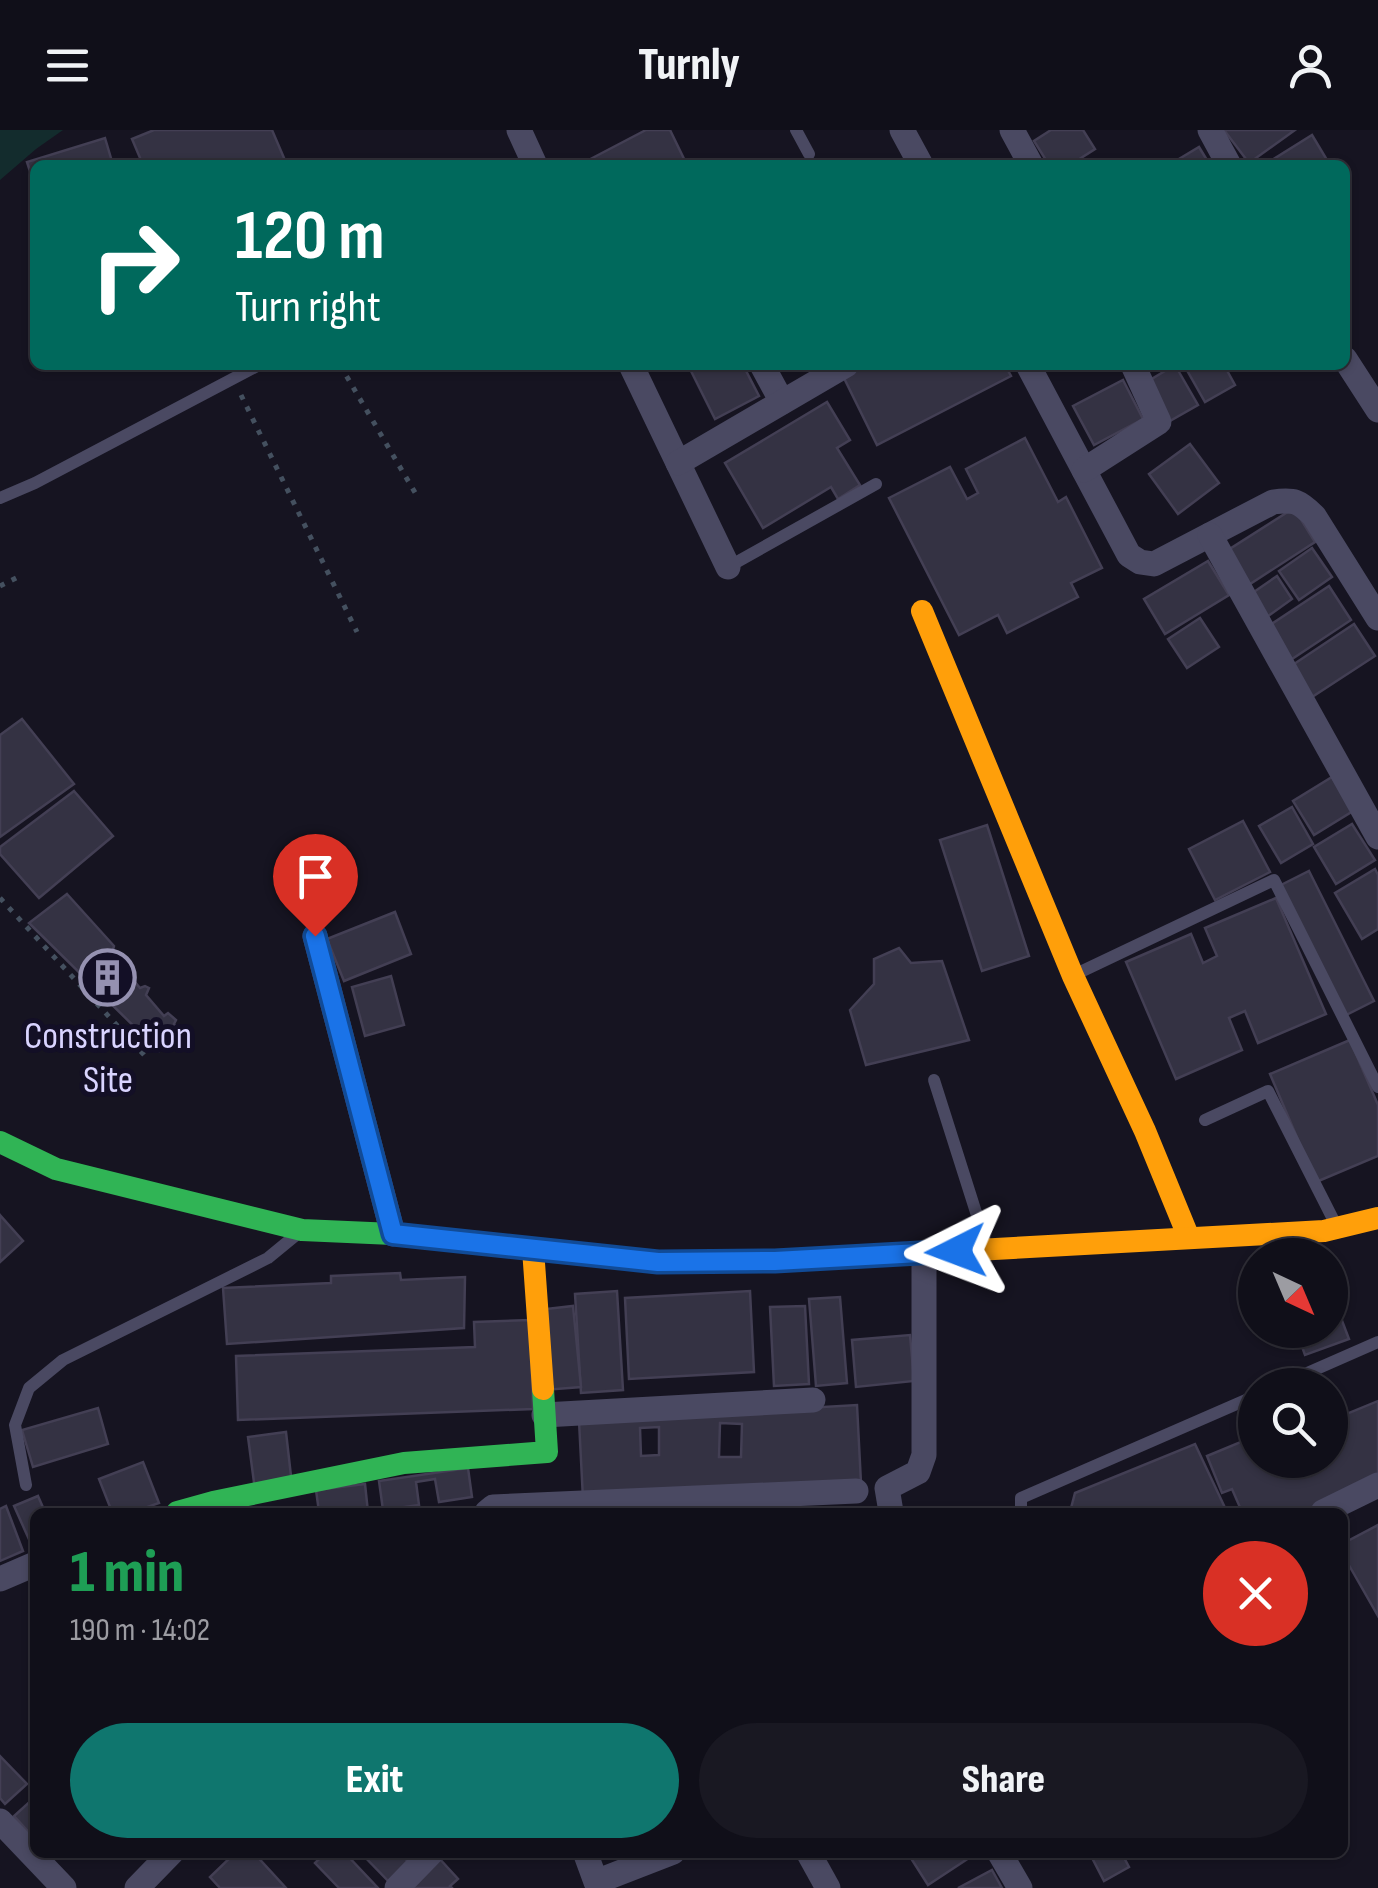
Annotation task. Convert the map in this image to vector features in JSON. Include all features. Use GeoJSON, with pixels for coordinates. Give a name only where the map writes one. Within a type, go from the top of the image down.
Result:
{"type":"FeatureCollection","features":[{"type":"Feature","properties":{"kind":"street"},"geometry":{"type":"LineString","coordinates":[[519,130],[534,160]]}},
{"type":"Feature","properties":{"kind":"street"},"geometry":{"type":"LineString","coordinates":[[902,130],[918,160]]}},
{"type":"Feature","properties":{"kind":"street"},"geometry":{"type":"LineString","coordinates":[[1012,130],[1028,160]]}},
{"type":"Feature","properties":{"kind":"street"},"geometry":{"type":"LineString","coordinates":[[1210,130],[1226,160]]}},
{"type":"Feature","properties":{"kind":"street"},"geometry":{"type":"LineString","coordinates":[[1350,367],[1378,410]]}},
{"type":"Feature","properties":{"kind":"street"},"geometry":{"type":"LineString","coordinates":[[633,370],[728,567]]}},
{"type":"Feature","properties":{"kind":"street"},"geometry":{"type":"LineString","coordinates":[[765,370],[782,402]]}},
{"type":"Feature","properties":{"kind":"street"},"geometry":{"type":"LineString","coordinates":[[678,464],[837,370]]}},
{"type":"Feature","properties":{"kind":"street"},"geometry":{"type":"LineString","coordinates":[[1031,370],[1129,555],[1154,564],[1273,502],[1291,500],[1305,506],[1314,516],[1378,618]]}},
{"type":"Feature","properties":{"kind":"street"},"geometry":{"type":"LineString","coordinates":[[1084,470],[1159,422],[1134,370]]}},
{"type":"Feature","properties":{"kind":"street"},"geometry":{"type":"LineString","coordinates":[[1210,535],[1378,838]]}},
{"type":"Feature","properties":{"kind":"street"},"geometry":{"type":"LineString","coordinates":[[922,611],[1072,976],[1145,1130],[1189,1238]]}},
{"type":"Feature","properties":{"kind":"street"},"geometry":{"type":"LineString","coordinates":[[315,936],[393,1234]]}},
{"type":"Feature","properties":{"kind":"street"},"geometry":{"type":"LineString","coordinates":[[0,1142],[56,1169],[302,1230],[393,1234],[658,1262],[775,1261],[1324,1231],[1378,1218]]}},
{"type":"Feature","properties":{"kind":"street"},"geometry":{"type":"LineString","coordinates":[[191,1508],[404,1463],[547,1452],[533,1248]]}},
{"type":"Feature","properties":{"kind":"street"},"geometry":{"type":"LineString","coordinates":[[890,1508],[887,1488],[918,1472],[924,1455],[924,1253]]}},
{"type":"Feature","properties":{"kind":"street"},"geometry":{"type":"LineString","coordinates":[[544,1415],[813,1400]]}},
{"type":"Feature","properties":{"kind":"street"},"geometry":{"type":"LineString","coordinates":[[1331,1508],[1378,1485]]}},
{"type":"Feature","properties":{"kind":"street"},"geometry":{"type":"LineString","coordinates":[[492,1508],[856,1491]]}},
{"type":"Feature","properties":{"kind":"street"},"geometry":{"type":"LineString","coordinates":[[0,1580],[30,1566]]}},
{"type":"Feature","properties":{"kind":"street"},"geometry":{"type":"LineString","coordinates":[[0,1821],[30,1857]]}},
{"type":"Feature","properties":{"kind":"street"},"geometry":{"type":"LineString","coordinates":[[31,1858],[53,1885]]}},
{"type":"Feature","properties":{"kind":"street"},"geometry":{"type":"LineString","coordinates":[[137,1888],[166,1858]]}},
{"type":"Feature","properties":{"kind":"street"},"geometry":{"type":"LineString","coordinates":[[397,1888],[426,1858]]}},
{"type":"Feature","properties":{"kind":"street"},"geometry":{"type":"LineString","coordinates":[[587,1858],[596,1882],[658,1858]]}},
{"type":"Feature","properties":{"kind":"street"},"geometry":{"type":"LineString","coordinates":[[811,1858],[828,1888]]}},
{"type":"Feature","properties":{"kind":"street"},"geometry":{"type":"LineString","coordinates":[[1002,1858],[1020,1888]]}},
{"type":"Feature","properties":{"kind":"lane"},"geometry":{"type":"LineString","coordinates":[[796,130],[809,154]]}},
{"type":"Feature","properties":{"kind":"lane"},"geometry":{"type":"LineString","coordinates":[[0,498],[249,370]]}},
{"type":"Feature","properties":{"kind":"lane"},"geometry":{"type":"LineString","coordinates":[[728,567],[876,484]]}},
{"type":"Feature","properties":{"kind":"lane"},"geometry":{"type":"LineString","coordinates":[[1072,976],[1274,880],[1378,1087]]}},
{"type":"Feature","properties":{"kind":"lane"},"geometry":{"type":"LineString","coordinates":[[934,1080],[988,1250]]}},
{"type":"Feature","properties":{"kind":"lane"},"geometry":{"type":"LineString","coordinates":[[1205,1120],[1268,1091],[1338,1228]]}},
{"type":"Feature","properties":{"kind":"lane"},"geometry":{"type":"LineString","coordinates":[[26,1485],[14,1425],[29,1388],[63,1360],[268,1258],[302,1230]]}},
{"type":"Feature","properties":{"kind":"lane"},"geometry":{"type":"LineString","coordinates":[[1319,1368],[1378,1342]]}},
{"type":"Feature","properties":{"kind":"lane"},"geometry":{"type":"LineString","coordinates":[[1021,1508],[1021,1498],[1238,1403]]}},
{"type":"Feature","properties":{"kind":"path"},"geometry":{"type":"LineString","coordinates":[[343,370],[417,496]]}},
{"type":"Feature","properties":{"kind":"path"},"geometry":{"type":"LineString","coordinates":[[233,378],[356,632]]}},
{"type":"Feature","properties":{"kind":"path"},"geometry":{"type":"LineString","coordinates":[[0,586],[22,575]]}},
{"type":"Feature","properties":{"kind":"path"},"geometry":{"type":"LineString","coordinates":[[0,898],[146,1057]]}},
{"type":"Feature","properties":{"kind":"green space"},"geometry":{"type":"Polygon","coordinates":[[[0,130],[63,130],[0,180],[0,130]]]}},
{"type":"Feature","properties":{"kind":"building"},"geometry":{"type":"Polygon","coordinates":[[[154,130],[272,130],[285,160],[141,160],[132,139],[154,130]]]}},
{"type":"Feature","properties":{"kind":"building"},"geometry":{"type":"Polygon","coordinates":[[[646,130],[670,130],[685,160],[589,160],[646,130]]]}},
{"type":"Feature","properties":{"kind":"building"},"geometry":{"type":"Polygon","coordinates":[[[1051,130],[1083,130],[1095,149],[1078,160],[1046,160],[1034,141],[1051,130]]]}},
{"type":"Feature","properties":{"kind":"building"},"geometry":{"type":"Polygon","coordinates":[[[1224,130],[1295,130],[1253,160],[1247,160],[1224,130]]]}},
{"type":"Feature","properties":{"kind":"building"},"geometry":{"type":"Polygon","coordinates":[[[1312,135],[1327,160],[1272,160],[1312,135]]]}},
{"type":"Feature","properties":{"kind":"building"},"geometry":{"type":"Polygon","coordinates":[[[105,138],[112,160],[34,160],[105,138]]]}},
{"type":"Feature","properties":{"kind":"building"},"geometry":{"type":"Polygon","coordinates":[[[1199,147],[1207,160],[1177,160],[1199,147]]]}},
{"type":"Feature","properties":{"kind":"building"},"geometry":{"type":"Polygon","coordinates":[[[690,370],[746,370],[759,396],[715,419],[690,370]]]}},
{"type":"Feature","properties":{"kind":"building"},"geometry":{"type":"Polygon","coordinates":[[[854,370],[1008,370],[1011,376],[877,445],[843,376],[854,370]]]}},
{"type":"Feature","properties":{"kind":"building"},"geometry":{"type":"Polygon","coordinates":[[[1167,370],[1178,370],[1198,405],[1168,422],[1145,383],[1167,370]]]}},
{"type":"Feature","properties":{"kind":"building"},"geometry":{"type":"Polygon","coordinates":[[[1187,370],[1227,370],[1235,385],[1205,402],[1187,370]]]}},
{"type":"Feature","properties":{"kind":"building"},"geometry":{"type":"Polygon","coordinates":[[[1123,380],[1143,419],[1094,445],[1073,406],[1123,380]]]}},
{"type":"Feature","properties":{"kind":"building"},"geometry":{"type":"Polygon","coordinates":[[[827,402],[850,440],[837,448],[860,485],[838,499],[831,487],[763,528],[725,463],[827,402]]]}},
{"type":"Feature","properties":{"kind":"building"},"geometry":{"type":"Polygon","coordinates":[[[1025,438],[1058,502],[1066,497],[1102,568],[1071,583],[1078,597],[1007,633],[998,615],[959,635],[889,498],[950,467],[967,499],[978,493],[966,469],[1025,438]]]}},
{"type":"Feature","properties":{"kind":"building"},"geometry":{"type":"Polygon","coordinates":[[[1190,444],[1219,483],[1178,514],[1149,474],[1190,444]]]}},
{"type":"Feature","properties":{"kind":"building"},"geometry":{"type":"Polygon","coordinates":[[[1294,508],[1315,542],[1247,586],[1225,552],[1294,508]]]}},
{"type":"Feature","properties":{"kind":"building"},"geometry":{"type":"Polygon","coordinates":[[[1312,548],[1332,577],[1299,600],[1279,571],[1312,548]]]}},
{"type":"Feature","properties":{"kind":"building"},"geometry":{"type":"Polygon","coordinates":[[[1208,561],[1229,595],[1165,634],[1144,599],[1208,561]]]}},
{"type":"Feature","properties":{"kind":"building"},"geometry":{"type":"Polygon","coordinates":[[[1277,576],[1292,599],[1264,619],[1248,596],[1277,576]]]}},
{"type":"Feature","properties":{"kind":"building"},"geometry":{"type":"Polygon","coordinates":[[[1329,586],[1351,620],[1289,661],[1267,627],[1329,586]]]}},
{"type":"Feature","properties":{"kind":"building"},"geometry":{"type":"Polygon","coordinates":[[[1200,618],[1219,647],[1187,668],[1168,639],[1200,618]]]}},
{"type":"Feature","properties":{"kind":"building"},"geometry":{"type":"Polygon","coordinates":[[[1354,624],[1375,656],[1312,697],[1291,666],[1354,624]]]}},
{"type":"Feature","properties":{"kind":"building"},"geometry":{"type":"Polygon","coordinates":[[[22,719],[74,784],[0,837],[0,735],[22,719]]]}},
{"type":"Feature","properties":{"kind":"building"},"geometry":{"type":"Polygon","coordinates":[[[1332,777],[1353,811],[1314,835],[1293,801],[1332,777]]]}},
{"type":"Feature","properties":{"kind":"building"},"geometry":{"type":"Polygon","coordinates":[[[74,791],[113,836],[39,898],[0,854],[0,847],[74,791]]]}},
{"type":"Feature","properties":{"kind":"building"},"geometry":{"type":"Polygon","coordinates":[[[1292,807],[1313,844],[1281,863],[1259,826],[1292,807]]]}},
{"type":"Feature","properties":{"kind":"building"},"geometry":{"type":"Polygon","coordinates":[[[1243,821],[1270,872],[1215,900],[1189,849],[1243,821]]]}},
{"type":"Feature","properties":{"kind":"building"},"geometry":{"type":"Polygon","coordinates":[[[1352,824],[1375,860],[1336,884],[1314,847],[1352,824]]]}},
{"type":"Feature","properties":{"kind":"building"},"geometry":{"type":"Polygon","coordinates":[[[987,825],[1029,956],[982,971],[940,840],[987,825]]]}},
{"type":"Feature","properties":{"kind":"building"},"geometry":{"type":"Polygon","coordinates":[[[1375,869],[1378,929],[1362,939],[1335,893],[1375,869]]]}},
{"type":"Feature","properties":{"kind":"building"},"geometry":{"type":"Polygon","coordinates":[[[1309,871],[1374,1001],[1346,1015],[1281,885],[1309,871]]]}},
{"type":"Feature","properties":{"kind":"building","name":"Construction Site"},"geometry":{"type":"Polygon","coordinates":[[[67,894],[114,946],[113,950],[128,967],[125,970],[140,988],[149,988],[146,995],[164,1016],[168,1013],[176,1020],[177,1029],[159,1051],[29,923],[67,894]]]}},
{"type":"Feature","properties":{"kind":"building"},"geometry":{"type":"Polygon","coordinates":[[[1276,898],[1326,1014],[1258,1043],[1245,1011],[1229,1018],[1242,1050],[1176,1079],[1126,962],[1191,934],[1203,963],[1217,956],[1205,928],[1276,898]]]}},
{"type":"Feature","properties":{"kind":"building"},"geometry":{"type":"Polygon","coordinates":[[[395,912],[411,954],[344,981],[327,939],[395,912]]]}},
{"type":"Feature","properties":{"kind":"building"},"geometry":{"type":"Polygon","coordinates":[[[899,948],[911,963],[942,961],[969,1040],[866,1065],[850,1010],[874,984],[874,959],[899,948]]]}},
{"type":"Feature","properties":{"kind":"building"},"geometry":{"type":"Polygon","coordinates":[[[391,976],[404,1025],[365,1036],[352,987],[391,976]]]}},
{"type":"Feature","properties":{"kind":"building"},"geometry":{"type":"Polygon","coordinates":[[[1350,1040],[1378,1105],[1378,1156],[1316,1182],[1270,1074],[1350,1040]]]}},
{"type":"Feature","properties":{"kind":"building"},"geometry":{"type":"Polygon","coordinates":[[[0,1215],[23,1241],[0,1262],[0,1215]]]}},
{"type":"Feature","properties":{"kind":"building"},"geometry":{"type":"Polygon","coordinates":[[[400,1273],[401,1280],[465,1277],[464,1328],[227,1344],[223,1288],[331,1283],[331,1276],[400,1273]]]}},
{"type":"Feature","properties":{"kind":"building"},"geometry":{"type":"Polygon","coordinates":[[[617,1291],[623,1390],[581,1393],[575,1294],[617,1291]]]}},
{"type":"Feature","properties":{"kind":"building"},"geometry":{"type":"Polygon","coordinates":[[[750,1291],[754,1372],[629,1379],[625,1298],[750,1291]]]}},
{"type":"Feature","properties":{"kind":"building"},"geometry":{"type":"Polygon","coordinates":[[[840,1297],[847,1383],[816,1386],[809,1299],[840,1297]]]}},
{"type":"Feature","properties":{"kind":"building"},"geometry":{"type":"Polygon","coordinates":[[[573,1306],[581,1387],[544,1390],[537,1310],[573,1306]]]}},
{"type":"Feature","properties":{"kind":"building"},"geometry":{"type":"Polygon","coordinates":[[[805,1306],[809,1384],[774,1386],[770,1307],[805,1306]]]}},
{"type":"Feature","properties":{"kind":"building"},"geometry":{"type":"Polygon","coordinates":[[[530,1320],[533,1409],[238,1420],[236,1356],[475,1347],[474,1322],[530,1320]]]}},
{"type":"Feature","properties":{"kind":"building"},"geometry":{"type":"Polygon","coordinates":[[[910,1335],[914,1381],[856,1387],[852,1340],[910,1335]]]}},
{"type":"Feature","properties":{"kind":"building"},"geometry":{"type":"Polygon","coordinates":[[[1302,1348],[1324,1348],[1305,1355],[1302,1348]]]}},
{"type":"Feature","properties":{"kind":"building"},"geometry":{"type":"Polygon","coordinates":[[[1378,1401],[1378,1482],[1316,1508],[1240,1508],[1232,1489],[1222,1493],[1207,1456],[1238,1443],[1238,1478],[1348,1478],[1348,1413],[1378,1401]]]}},
{"type":"Feature","properties":{"kind":"building"},"geometry":{"type":"Polygon","coordinates":[[[857,1405],[861,1483],[583,1499],[579,1421],[857,1405]],[[720,1423],[719,1457],[741,1457],[742,1424],[720,1423]],[[659,1427],[640,1428],[641,1456],[659,1455],[659,1427]]]}},
{"type":"Feature","properties":{"kind":"building"},"geometry":{"type":"Polygon","coordinates":[[[98,1408],[108,1444],[33,1467],[22,1430],[98,1408]]]}},
{"type":"Feature","properties":{"kind":"building"},"geometry":{"type":"Polygon","coordinates":[[[286,1432],[292,1485],[255,1490],[248,1437],[286,1432]]]}},
{"type":"Feature","properties":{"kind":"building"},"geometry":{"type":"Polygon","coordinates":[[[1195,1444],[1225,1508],[1071,1508],[1075,1493],[1195,1444]]]}},
{"type":"Feature","properties":{"kind":"building"},"geometry":{"type":"Polygon","coordinates":[[[143,1462],[159,1503],[145,1508],[110,1508],[99,1479],[143,1462]]]}},
{"type":"Feature","properties":{"kind":"building"},"geometry":{"type":"Polygon","coordinates":[[[468,1468],[472,1497],[439,1502],[435,1479],[416,1482],[419,1505],[383,1508],[379,1481],[468,1468]]]}},
{"type":"Feature","properties":{"kind":"building"},"geometry":{"type":"Polygon","coordinates":[[[365,1484],[368,1508],[318,1508],[316,1490],[365,1484]]]}},
{"type":"Feature","properties":{"kind":"building"},"geometry":{"type":"Polygon","coordinates":[[[38,1496],[43,1508],[30,1508],[30,1542],[14,1506],[38,1496]]]}},
{"type":"Feature","properties":{"kind":"building"},"geometry":{"type":"Polygon","coordinates":[[[6,1506],[23,1551],[0,1561],[0,1509],[6,1506]]]}},
{"type":"Feature","properties":{"kind":"building"},"geometry":{"type":"Polygon","coordinates":[[[1378,1525],[1378,1616],[1348,1564],[1348,1541],[1378,1525]]]}},
{"type":"Feature","properties":{"kind":"building"},"geometry":{"type":"Polygon","coordinates":[[[0,1756],[27,1784],[5,1804],[0,1798],[0,1756]]]}},
{"type":"Feature","properties":{"kind":"building"},"geometry":{"type":"Polygon","coordinates":[[[30,1802],[30,1834],[14,1816],[30,1802]]]}},
{"type":"Feature","properties":{"kind":"building"},"geometry":{"type":"Polygon","coordinates":[[[230,1858],[258,1858],[286,1888],[220,1888],[210,1877],[230,1858]]]}},
{"type":"Feature","properties":{"kind":"building"},"geometry":{"type":"Polygon","coordinates":[[[320,1858],[350,1858],[378,1888],[339,1888],[315,1863],[320,1858]]]}},
{"type":"Feature","properties":{"kind":"building"},"geometry":{"type":"Polygon","coordinates":[[[366,1858],[405,1858],[412,1866],[393,1886],[366,1858]]]}},
{"type":"Feature","properties":{"kind":"building"},"geometry":{"type":"Polygon","coordinates":[[[437,1858],[458,1879],[452,1888],[405,1888],[437,1858]]]}},
{"type":"Feature","properties":{"kind":"building"},"geometry":{"type":"Polygon","coordinates":[[[911,1858],[969,1858],[928,1885],[911,1858]]]}},
{"type":"Feature","properties":{"kind":"building"},"geometry":{"type":"Polygon","coordinates":[[[1092,1858],[1124,1858],[1129,1867],[1104,1881],[1092,1858]]]}},
{"type":"Feature","properties":{"kind":"building"},"geometry":{"type":"Polygon","coordinates":[[[992,1870],[1002,1888],[958,1888],[992,1870]]]}},
{"type":"Feature","properties":{"kind":"traffic: fast"},"geometry":{"type":"LineString","coordinates":[[0,1142],[56,1169],[302,1230],[393,1234],[658,1262],[701,1262]]}},
{"type":"Feature","properties":{"kind":"traffic: fast"},"geometry":{"type":"LineString","coordinates":[[191,1508],[404,1463],[547,1452],[543,1389]]}},
{"type":"Feature","properties":{"kind":"traffic: slow"},"geometry":{"type":"LineString","coordinates":[[922,611],[1073,976],[1145,1131],[1189,1238]]}},
{"type":"Feature","properties":{"kind":"traffic: slow"},"geometry":{"type":"LineString","coordinates":[[701,1262],[1324,1231],[1378,1218]]}},
{"type":"Feature","properties":{"kind":"traffic: slow"},"geometry":{"type":"LineString","coordinates":[[533,1249],[543,1389]]}},
{"type":"Feature","properties":{"kind":"place","name":"Construction Site"},"geometry":{"type":"Point","coordinates":[108,978]}},
{"type":"Feature","properties":{"kind":"route"},"geometry":{"type":"LineString","coordinates":[[315,936],[393,1234],[658,1262],[775,1261],[956,1251]]}}]}
